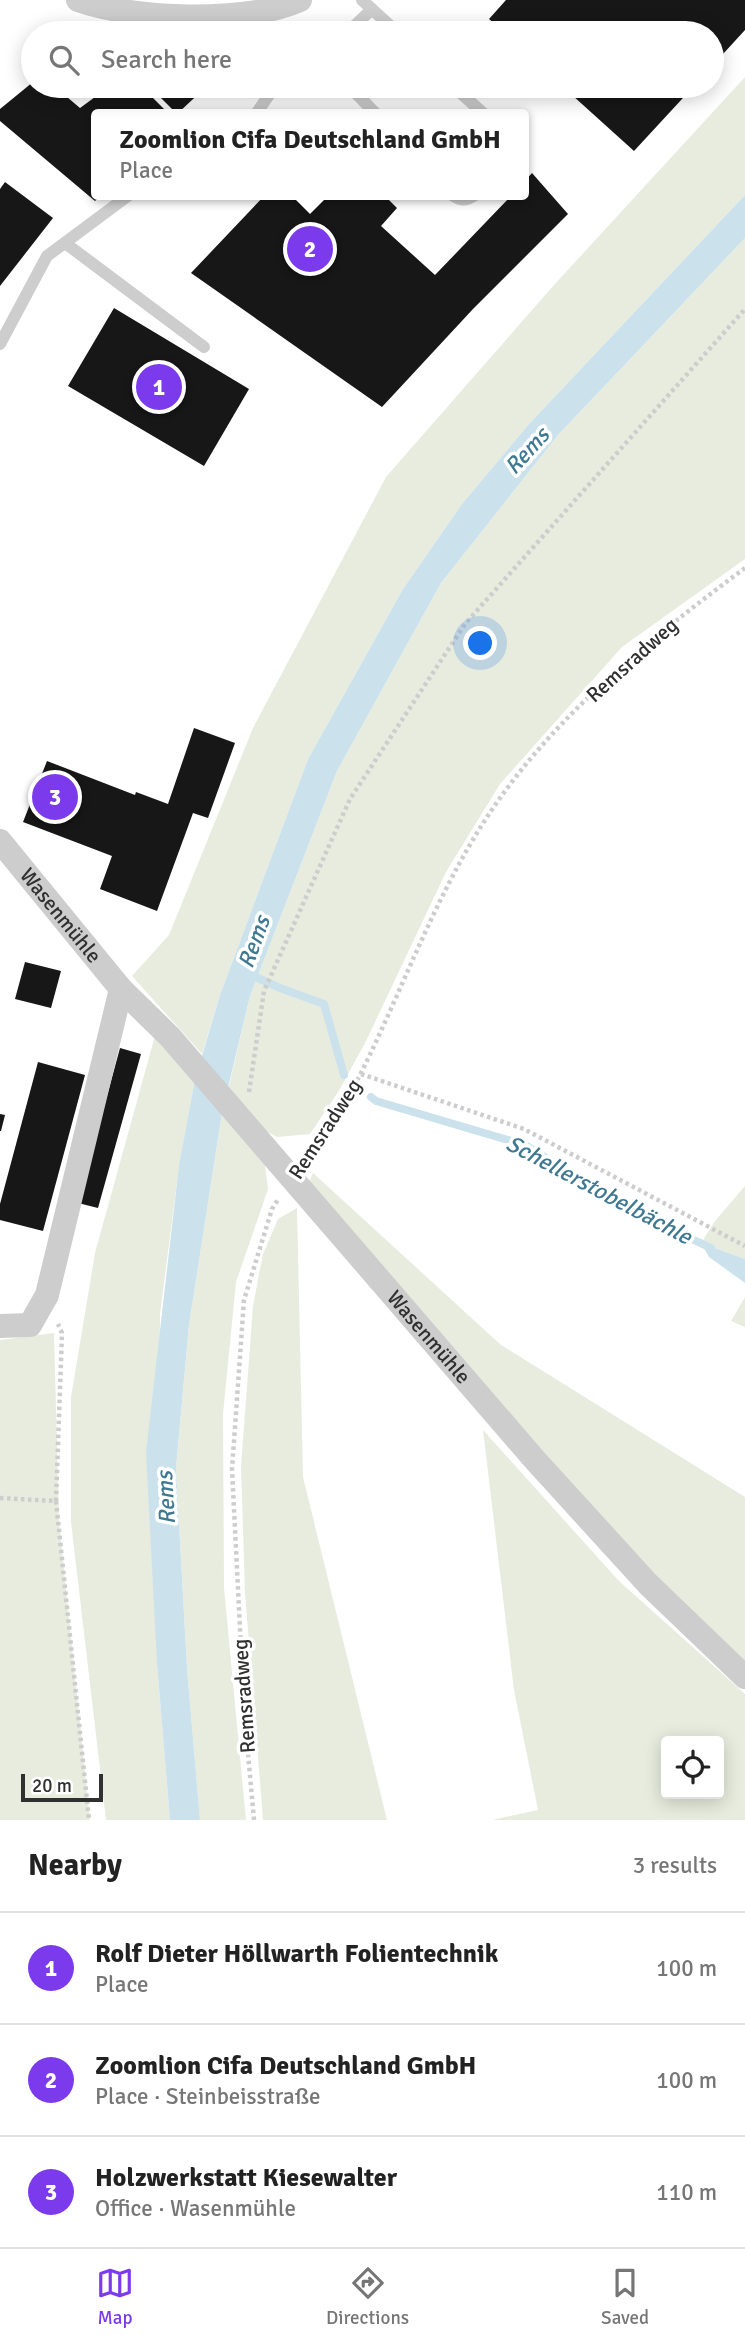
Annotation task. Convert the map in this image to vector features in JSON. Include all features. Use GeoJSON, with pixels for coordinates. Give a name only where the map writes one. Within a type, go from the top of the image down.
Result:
{"type":"FeatureCollection","features":[{"type":"Feature","properties":{"kind":"street"},"geometry":{"type":"LineString","coordinates":[[78,0],[159,16],[239,15],[300,0]]}},
{"type":"Feature","properties":{"kind":"street","name":"Wasenmühle"},"geometry":{"type":"LineString","coordinates":[[0,841],[121,989],[170,1037],[258,1139],[299,1168],[535,1460],[648,1584],[745,1678]]}},
{"type":"Feature","properties":{"kind":"street"},"geometry":{"type":"LineString","coordinates":[[0,1326],[30,1325],[47,1295],[121,989]]}},
{"type":"Feature","properties":{"kind":"lane"},"geometry":{"type":"LineString","coordinates":[[355,21],[367,4],[385,21]]}},
{"type":"Feature","properties":{"kind":"lane"},"geometry":{"type":"LineString","coordinates":[[261,10],[266,21]]}},
{"type":"Feature","properties":{"kind":"lane"},"geometry":{"type":"LineString","coordinates":[[0,344],[47,256],[123,200]]}},
{"type":"Feature","properties":{"kind":"lane"},"geometry":{"type":"LineString","coordinates":[[65,243],[204,347]]}},
{"type":"Feature","properties":{"kind":"path"},"geometry":{"type":"LineString","coordinates":[[257,1102],[249,1092],[264,991],[350,799],[465,624],[745,309]]}},
{"type":"Feature","properties":{"kind":"path","name":"Remsradweg"},"geometry":{"type":"LineString","coordinates":[[254,1820],[244,1709],[232,1469],[244,1300],[272,1209],[361,1074],[449,884],[490,813],[532,759],[606,681],[680,616],[745,568]]}},
{"type":"Feature","properties":{"kind":"path"},"geometry":{"type":"LineString","coordinates":[[361,1074],[524,1129],[745,1246]]}},
{"type":"Feature","properties":{"kind":"path"},"geometry":{"type":"LineString","coordinates":[[298,1150],[299,1168]]}},
{"type":"Feature","properties":{"kind":"path"},"geometry":{"type":"LineString","coordinates":[[47,1295],[62,1333],[56,1501],[89,1820]]}},
{"type":"Feature","properties":{"kind":"path"},"geometry":{"type":"LineString","coordinates":[[0,1498],[56,1501]]}},
{"type":"Feature","properties":{"kind":"shaded area"},"geometry":{"type":"Polygon","coordinates":[[[745,77],[745,195],[529,424],[462,504],[403,589],[308,759],[220,995],[202,1054],[132,976],[169,935],[253,728],[386,477],[554,285],[745,77]]]}},
{"type":"Feature","properties":{"kind":"shaded area"},"geometry":{"type":"Polygon","coordinates":[[[745,238],[745,559],[622,647],[500,784],[446,872],[366,1041],[340,1089],[310,1134],[277,1137],[266,1131],[228,1090],[250,996],[337,771],[441,583],[558,435],[745,238]]]}},
{"type":"Feature","properties":{"kind":"shaded area"},"geometry":{"type":"Polygon","coordinates":[[[156,1032],[195,1079],[179,1166],[160,1314],[157,1664],[170,1820],[106,1820],[71,1522],[71,1397],[95,1253],[156,1032]]]}},
{"type":"Feature","properties":{"kind":"shaded area"},"geometry":{"type":"Polygon","coordinates":[[[222,1113],[264,1157],[268,1189],[236,1282],[223,1414],[224,1588],[246,1820],[200,1820],[187,1668],[176,1468],[189,1325],[222,1113]]]}},
{"type":"Feature","properties":{"kind":"shaded area"},"geometry":{"type":"Polygon","coordinates":[[[313,1173],[501,1345],[745,1497],[745,1664],[655,1581],[309,1182],[313,1173]]]}},
{"type":"Feature","properties":{"kind":"shaded area"},"geometry":{"type":"Polygon","coordinates":[[[745,1186],[745,1259],[701,1243],[715,1221],[745,1186]]]}},
{"type":"Feature","properties":{"kind":"shaded area"},"geometry":{"type":"Polygon","coordinates":[[[297,1208],[303,1477],[387,1820],[263,1820],[245,1593],[241,1466],[253,1306],[263,1254],[278,1219],[297,1208]]]}},
{"type":"Feature","properties":{"kind":"shaded area"},"geometry":{"type":"Polygon","coordinates":[[[745,1297],[745,1327],[731,1321],[745,1297]]]}},
{"type":"Feature","properties":{"kind":"shaded area"},"geometry":{"type":"Polygon","coordinates":[[[54,1333],[59,1521],[90,1820],[0,1820],[0,1340],[54,1333]]]}},
{"type":"Feature","properties":{"kind":"shaded area"},"geometry":{"type":"Polygon","coordinates":[[[483,1430],[619,1581],[745,1694],[745,1820],[492,1820],[538,1810],[514,1690],[483,1430]]]}},
{"type":"Feature","properties":{"kind":"water","name":"Rems"},"geometry":{"type":"Polygon","coordinates":[[[745,195],[745,238],[558,435],[441,583],[337,771],[250,996],[222,1113],[189,1325],[176,1468],[187,1668],[200,1820],[170,1820],[157,1664],[146,1452],[179,1165],[195,1079],[220,995],[308,759],[403,589],[462,504],[529,424],[745,195]]]}},
{"type":"Feature","properties":{"kind":"water"},"geometry":{"type":"Polygon","coordinates":[[[701,1243],[745,1259],[745,1283],[709,1257],[701,1243]]]}},
{"type":"Feature","properties":{"kind":"building"},"geometry":{"type":"Polygon","coordinates":[[[506,0],[745,0],[745,30],[724,53],[724,21],[489,19],[506,0]]]}},
{"type":"Feature","properties":{"kind":"building"},"geometry":{"type":"Polygon","coordinates":[[[21,92],[21,98],[68,98],[80,108],[94,98],[153,98],[164,109],[91,109],[91,198],[0,121],[0,109],[21,92]]]}},
{"type":"Feature","properties":{"kind":"building"},"geometry":{"type":"Polygon","coordinates":[[[161,98],[194,98],[182,109],[172,109],[161,98]]]}},
{"type":"Feature","properties":{"kind":"building"},"geometry":{"type":"Polygon","coordinates":[[[575,98],[683,98],[634,151],[575,98]]]}},
{"type":"Feature","properties":{"kind":"building"},"geometry":{"type":"Polygon","coordinates":[[[532,173],[568,214],[473,309],[382,407],[191,273],[260,200],[389,200],[397,208],[381,226],[435,275],[507,200],[529,200],[529,176],[532,173]]]}},
{"type":"Feature","properties":{"kind":"building"},"geometry":{"type":"Polygon","coordinates":[[[5,182],[53,218],[0,286],[0,189],[5,182]]]}},
{"type":"Feature","properties":{"kind":"building"},"geometry":{"type":"Polygon","coordinates":[[[114,308],[249,389],[204,466],[68,386],[114,308]]]}},
{"type":"Feature","properties":{"kind":"building"},"geometry":{"type":"Polygon","coordinates":[[[194,728],[235,743],[208,818],[193,813],[157,911],[100,889],[112,856],[23,822],[47,761],[135,795],[136,792],[168,804],[194,728]]]}},
{"type":"Feature","properties":{"kind":"building"},"geometry":{"type":"Polygon","coordinates":[[[25,962],[61,971],[51,1008],[15,999],[25,962]]]}},
{"type":"Feature","properties":{"kind":"building"},"geometry":{"type":"Polygon","coordinates":[[[120,1048],[141,1054],[98,1208],[78,1203],[120,1048]]]}},
{"type":"Feature","properties":{"kind":"building"},"geometry":{"type":"Polygon","coordinates":[[[38,1062],[85,1075],[43,1231],[0,1220],[0,1204],[38,1062]]]}},
{"type":"Feature","properties":{"kind":"building"},"geometry":{"type":"Polygon","coordinates":[[[0,1114],[5,1115],[1,1131],[0,1131],[0,1114]]]}},
{"type":"Feature","properties":{"kind":"waterway","name":"Schellerstobelbächle"},"geometry":{"type":"LineString","coordinates":[[249,974],[324,1004],[344,1075]]}},
{"type":"Feature","properties":{"kind":"waterway","name":"Schellerstobelbächle"},"geometry":{"type":"LineString","coordinates":[[371,1097],[376,1101],[525,1145],[626,1208],[711,1248]]}},
{"type":"Feature","properties":{"kind":"place","name":"Zoomlion Cifa Deutschland GmbH"},"geometry":{"type":"Point","coordinates":[310,249]}},
{"type":"Feature","properties":{"kind":"place","name":"Rolf Dieter Höllwarth Folientechnik"},"geometry":{"type":"Point","coordinates":[159,387]}},
{"type":"Feature","properties":{"kind":"place","name":"Holzwerkstatt Kiesewalter"},"geometry":{"type":"Point","coordinates":[55,797]}}]}
